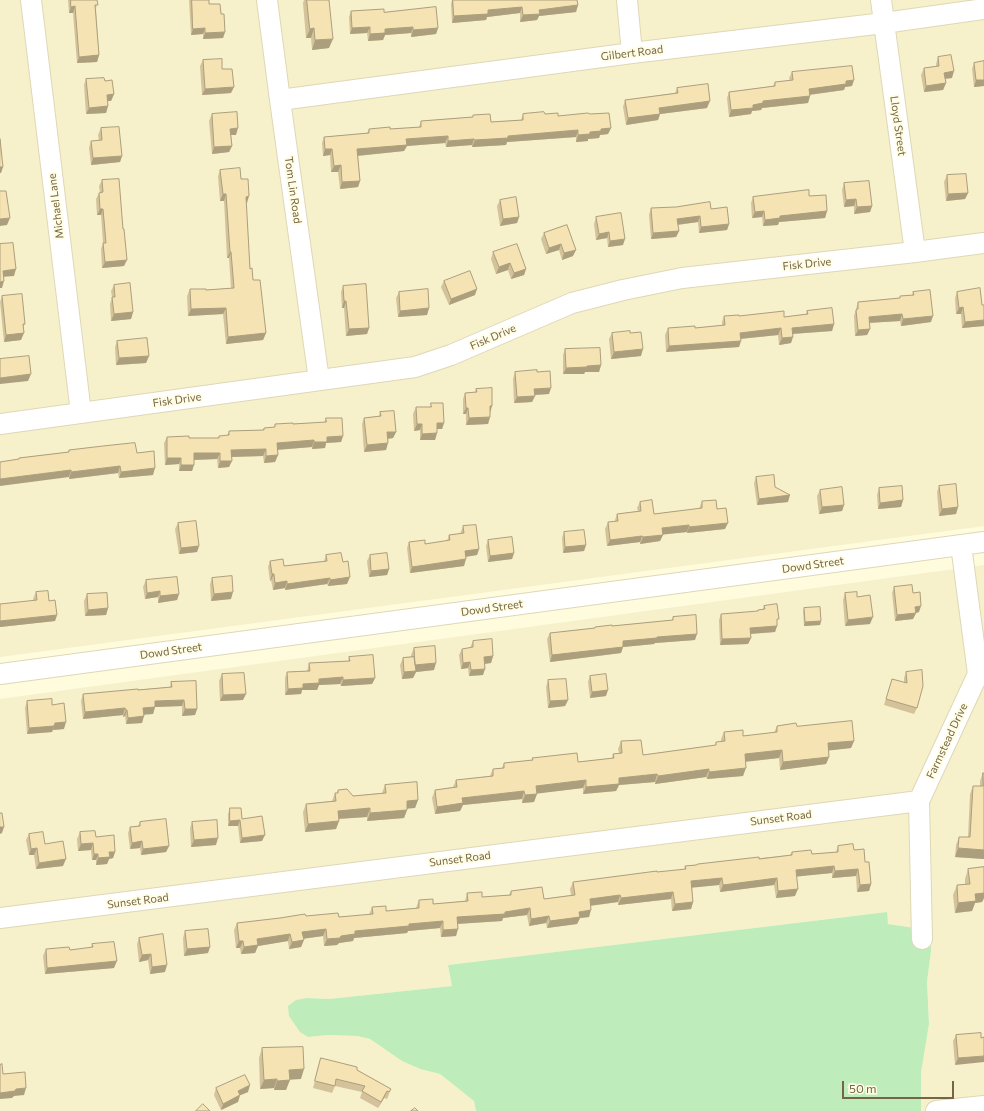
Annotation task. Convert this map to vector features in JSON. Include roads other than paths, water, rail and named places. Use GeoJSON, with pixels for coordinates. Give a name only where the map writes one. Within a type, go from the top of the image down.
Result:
{"type":"FeatureCollection","features":[{"type":"Feature","properties":{"kind":"street","name":"Michael Lane"},"geometry":{"type":"LineString","coordinates":[[31,0],[81,413]]}},
{"type":"Feature","properties":{"kind":"street","name":"Tom Lin Road"},"geometry":{"type":"LineString","coordinates":[[267,0],[320,380]]}},
{"type":"Feature","properties":{"kind":"street"},"geometry":{"type":"LineString","coordinates":[[627,0],[632,52]]}},
{"type":"Feature","properties":{"kind":"street","name":"Lloyd Street"},"geometry":{"type":"LineString","coordinates":[[881,0],[915,252]]}},
{"type":"Feature","properties":{"kind":"street","name":"Gilbert Road"},"geometry":{"type":"LineString","coordinates":[[280,100],[632,52],[884,23],[984,9]]}},
{"type":"Feature","properties":{"kind":"street","name":"Fisk Drive"},"geometry":{"type":"LineString","coordinates":[[0,424],[415,367],[451,355],[572,303],[623,290],[682,278],[984,243]]}},
{"type":"Feature","properties":{"kind":"street","name":"Dowd Street"},"geometry":{"type":"LineString","coordinates":[[0,674],[984,542]]}},
{"type":"Feature","properties":{"kind":"street","name":"Farmstead Drive"},"geometry":{"type":"LineString","coordinates":[[922,939],[919,800],[978,674],[961,545]]}},
{"type":"Feature","properties":{"kind":"street","name":"Sunset Road"},"geometry":{"type":"LineString","coordinates":[[0,918],[919,800]]}},
{"type":"Feature","properties":{"kind":"street"},"geometry":{"type":"LineString","coordinates":[[936,1111],[984,1106]]}}]}
